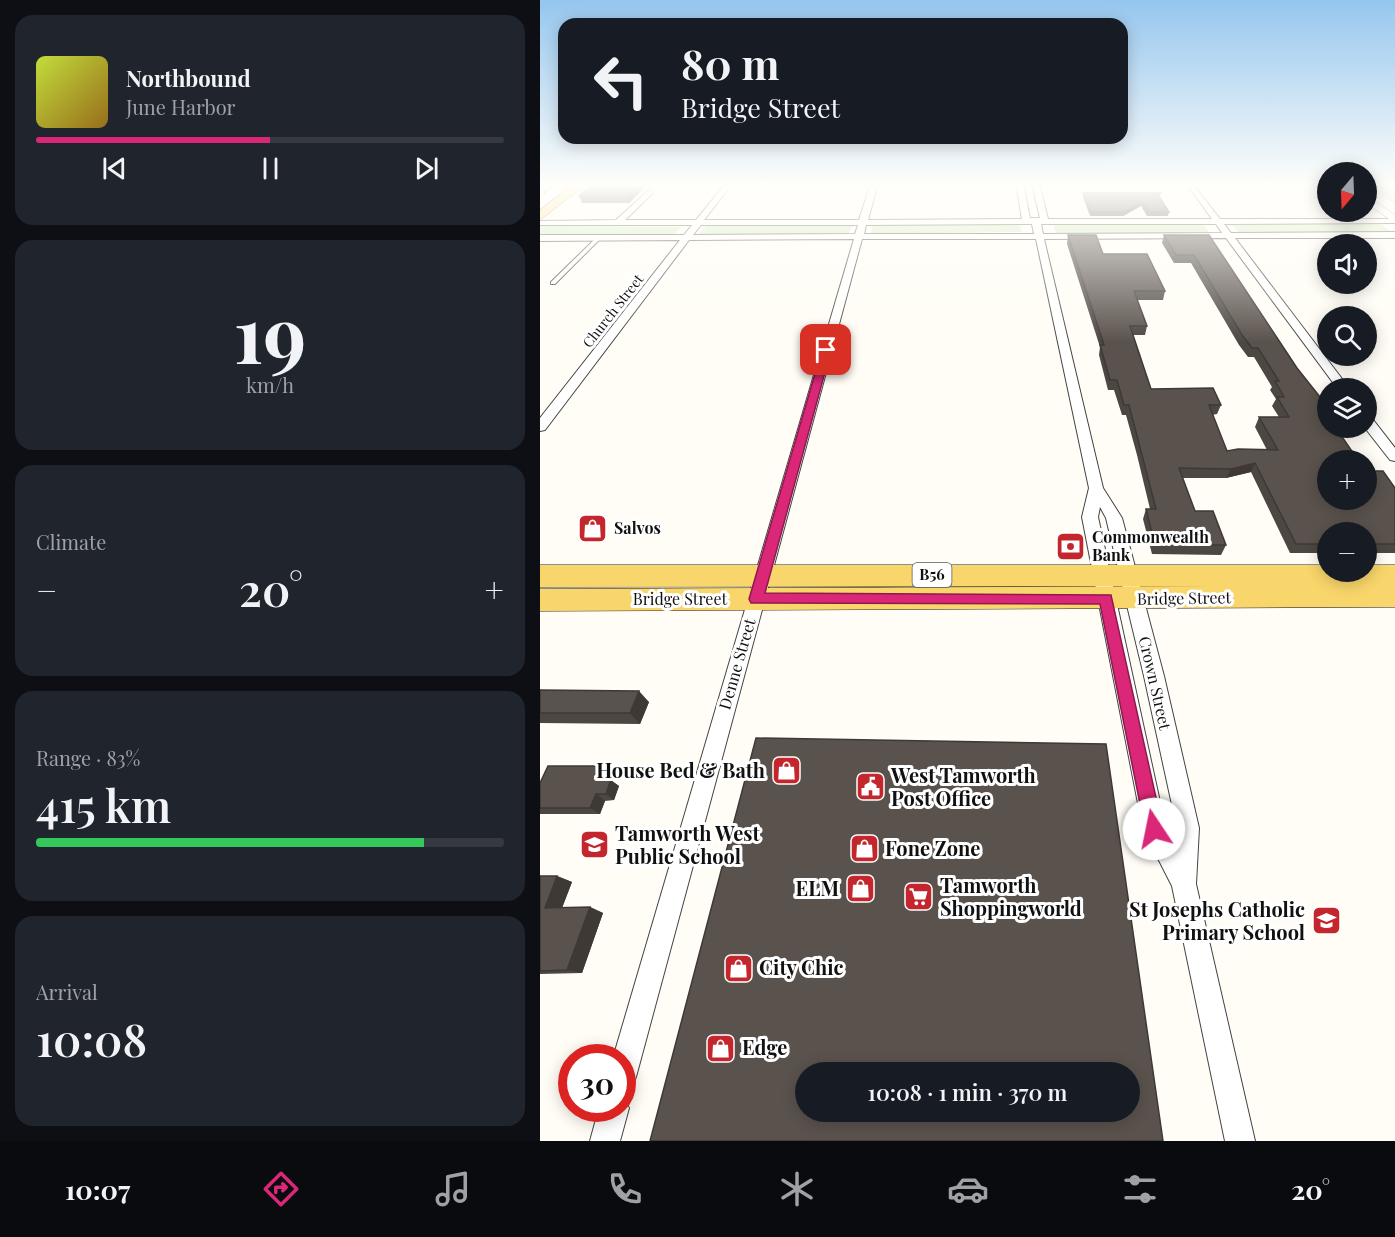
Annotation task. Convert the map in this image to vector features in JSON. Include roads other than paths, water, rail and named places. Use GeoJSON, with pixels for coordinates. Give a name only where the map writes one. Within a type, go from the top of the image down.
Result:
{"type":"FeatureCollection","features":[{"type":"Feature","properties":{"kind":"main road","name":"Bridge Street"},"geometry":{"type":"LineString","coordinates":[[1118,587],[1395,575]]}},
{"type":"Feature","properties":{"kind":"main road","name":"Bridge Street"},"geometry":{"type":"LineString","coordinates":[[540,576],[760,587],[1118,587],[1395,596]]}},
{"type":"Feature","properties":{"kind":"main road","name":"Bridge Street"},"geometry":{"type":"LineString","coordinates":[[540,600],[760,587]]}},
{"type":"Feature","properties":{"kind":"street"},"geometry":{"type":"LineString","coordinates":[[540,238],[994,236]]}},
{"type":"Feature","properties":{"kind":"street","name":"Crown Street"},"geometry":{"type":"LineString","coordinates":[[1038,236],[1096,488],[1113,518],[1118,587],[1154,829],[1184,884],[1240,1141]]}},
{"type":"Feature","properties":{"kind":"street"},"geometry":{"type":"LineString","coordinates":[[1229,236],[1335,378]]}},
{"type":"Feature","properties":{"kind":"street","name":"Denne Street"},"geometry":{"type":"LineString","coordinates":[[631,1044],[858,237]]}},
{"type":"Feature","properties":{"kind":"street","name":"Church Street"},"geometry":{"type":"LineString","coordinates":[[540,427],[686,238]]}},
{"type":"Feature","properties":{"kind":"street"},"geometry":{"type":"LineString","coordinates":[[1377,434],[1395,457]]}},
{"type":"Feature","properties":{"kind":"street","name":"Crown Street"},"geometry":{"type":"LineString","coordinates":[[1096,488],[1090,517],[1118,587],[1188,828],[1184,884]]}},
{"type":"Feature","properties":{"kind":"street"},"geometry":{"type":"LineString","coordinates":[[605,1141],[610,1122]]}},
{"type":"Feature","properties":{"kind":"lane"},"geometry":{"type":"LineString","coordinates":[[553,283],[599,238]]}},
{"type":"Feature","properties":{"kind":"place","name":"Salvos"},"geometry":{"type":"Point","coordinates":[593,528]}},
{"type":"Feature","properties":{"kind":"place","name":"Commonwealth Bank"},"geometry":{"type":"Point","coordinates":[1071,546]}},
{"type":"Feature","properties":{"kind":"place","name":"House Bed & Bath"},"geometry":{"type":"Point","coordinates":[786,771]}},
{"type":"Feature","properties":{"kind":"place","name":"West Tamworth Post Office"},"geometry":{"type":"Point","coordinates":[870,787]}},
{"type":"Feature","properties":{"kind":"place","name":"Tamworth West Public School"},"geometry":{"type":"Point","coordinates":[594,845]}},
{"type":"Feature","properties":{"kind":"place","name":"Fone Zone"},"geometry":{"type":"Point","coordinates":[864,849]}},
{"type":"Feature","properties":{"kind":"place","name":"ELM"},"geometry":{"type":"Point","coordinates":[860,889]}},
{"type":"Feature","properties":{"kind":"place","name":"Tamworth Shoppingworld"},"geometry":{"type":"Point","coordinates":[919,897]}},
{"type":"Feature","properties":{"kind":"place","name":"St Josephs Catholic Primary School"},"geometry":{"type":"Point","coordinates":[1326,921]}},
{"type":"Feature","properties":{"kind":"place","name":"City Chic"},"geometry":{"type":"Point","coordinates":[738,968]}},
{"type":"Feature","properties":{"kind":"place","name":"Edge"},"geometry":{"type":"Point","coordinates":[721,1048]}}]}
